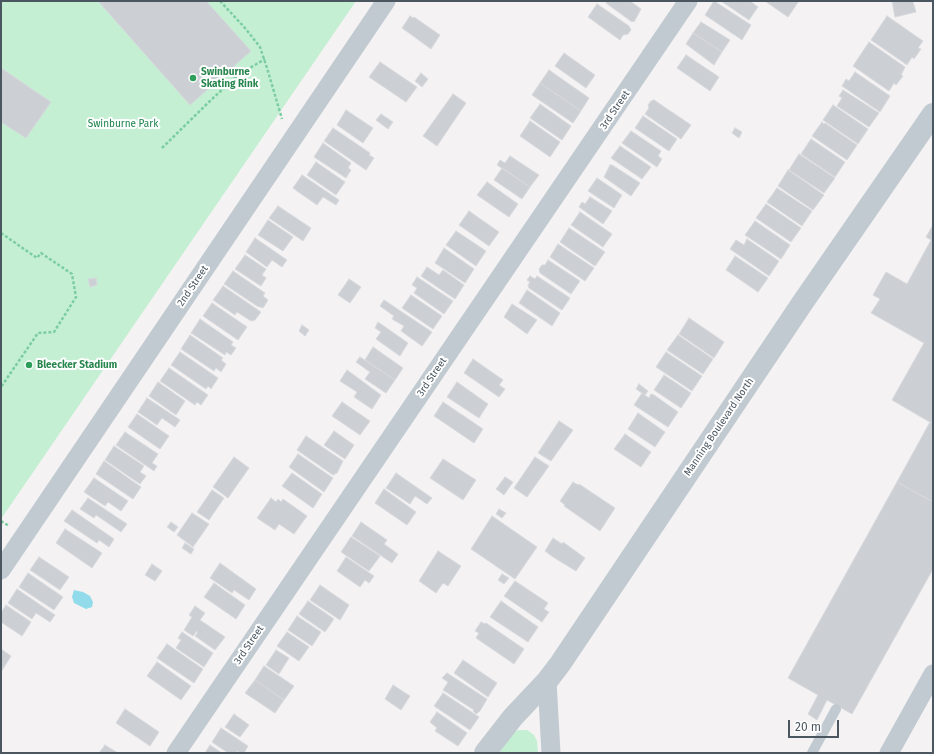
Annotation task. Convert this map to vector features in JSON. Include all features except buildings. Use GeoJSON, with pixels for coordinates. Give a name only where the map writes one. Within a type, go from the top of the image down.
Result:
{"type":"FeatureCollection","features":[{"type":"Feature","properties":{"kind":"street","name":"2nd Street"},"geometry":{"type":"LineString","coordinates":[[1,570],[386,1]]}},
{"type":"Feature","properties":{"kind":"street","name":"3rd Street"},"geometry":{"type":"LineString","coordinates":[[176,753],[688,1]]}},
{"type":"Feature","properties":{"kind":"street","name":"Manning Boulevard North"},"geometry":{"type":"LineString","coordinates":[[485,753],[513,717],[547,681],[578,638],[803,302],[933,114]]}},
{"type":"Feature","properties":{"kind":"street"},"geometry":{"type":"LineString","coordinates":[[888,753],[933,674]]}},
{"type":"Feature","properties":{"kind":"street"},"geometry":{"type":"LineString","coordinates":[[547,681],[551,753]]}},
{"type":"Feature","properties":{"kind":"lane"},"geometry":{"type":"LineString","coordinates":[[812,753],[836,709]]}},
{"type":"Feature","properties":{"kind":"path"},"geometry":{"type":"LineString","coordinates":[[220,1],[260,47],[265,59],[282,119]]}},
{"type":"Feature","properties":{"kind":"path"},"geometry":{"type":"LineString","coordinates":[[162,148],[238,75],[265,59]]}},
{"type":"Feature","properties":{"kind":"path"},"geometry":{"type":"LineString","coordinates":[[1,234],[37,258],[41,253],[72,274],[76,298],[54,332],[38,333],[1,387]]}},
{"type":"Feature","properties":{"kind":"green space","name":"Swinburne Park"},"geometry":{"type":"Polygon","coordinates":[[[1,1],[356,1],[1,519],[1,1]]]}},
{"type":"Feature","properties":{"kind":"green space"},"geometry":{"type":"Polygon","coordinates":[[[518,730],[527,730],[534,735],[537,741],[538,753],[499,753],[512,734],[518,730]]]}},
{"type":"Feature","properties":{"kind":"water"},"geometry":{"type":"Polygon","coordinates":[[[74,590],[83,592],[90,596],[93,602],[92,607],[86,609],[74,603],[72,597],[74,590]]]}},
{"type":"Feature","properties":{"kind":"place","name":"Swinburne Skating Rink"},"geometry":{"type":"Point","coordinates":[193,78]}},
{"type":"Feature","properties":{"kind":"place","name":"Bleecker Stadium"},"geometry":{"type":"Point","coordinates":[29,365]}}]}
